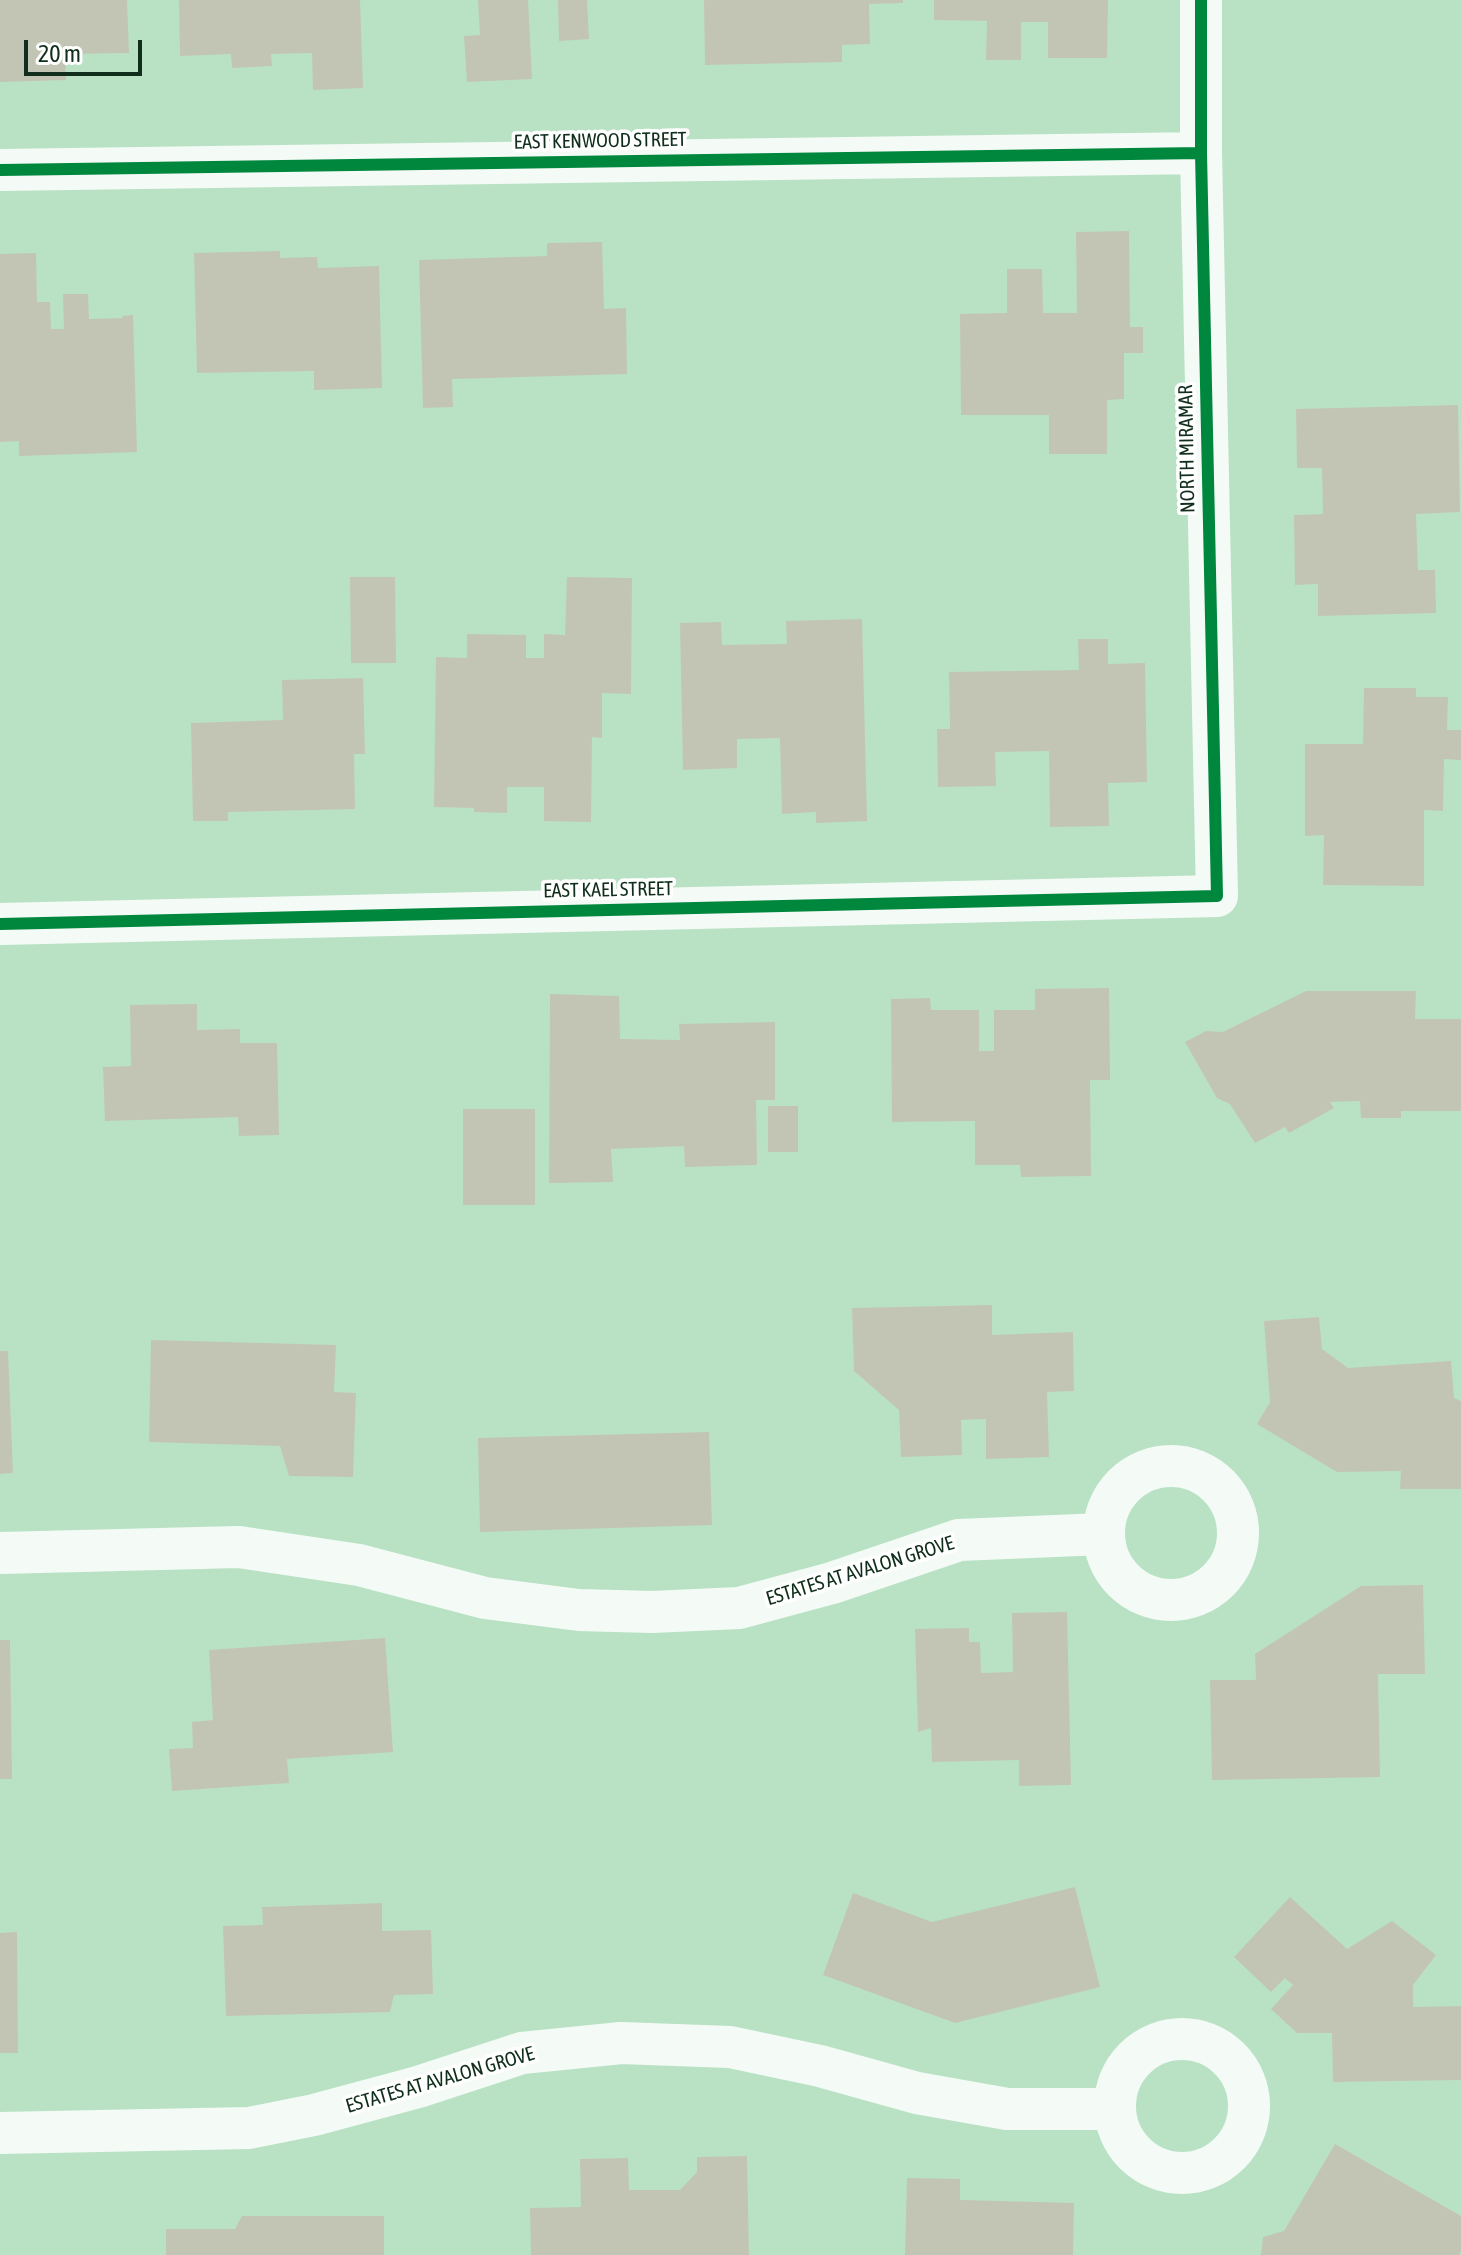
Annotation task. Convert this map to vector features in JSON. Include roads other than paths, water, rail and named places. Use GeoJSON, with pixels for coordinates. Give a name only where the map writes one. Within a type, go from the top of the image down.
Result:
{"type":"FeatureCollection","features":[{"type":"Feature","properties":{"kind":"street","name":"NORTH MIRAMAR"},"geometry":{"type":"LineString","coordinates":[[1201,0],[1201,153],[1217,896]]}},
{"type":"Feature","properties":{"kind":"street","name":"EAST KENWOOD STREET"},"geometry":{"type":"LineString","coordinates":[[0,170],[1201,153]]}},
{"type":"Feature","properties":{"kind":"street","name":"EAST KAEL STREET"},"geometry":{"type":"LineString","coordinates":[[0,924],[1217,896]]}},
{"type":"Feature","properties":{"kind":"street","name":"ESTATES AT AVALON GROVE"},"geometry":{"type":"LineString","coordinates":[[0,1553],[239,1547],[359,1565],[485,1598],[579,1610],[652,1612],[739,1608],[832,1583],[959,1540],[1103,1534]]}},
{"type":"Feature","properties":{"kind":"street","name":"ESTATES AT AVALON GROVE"},"geometry":{"type":"LineString","coordinates":[[0,2133],[249,2128],[418,2087],[522,2053],[621,2043],[730,2047],[820,2066],[917,2093],[1007,2109],[1115,2109]]}}]}
